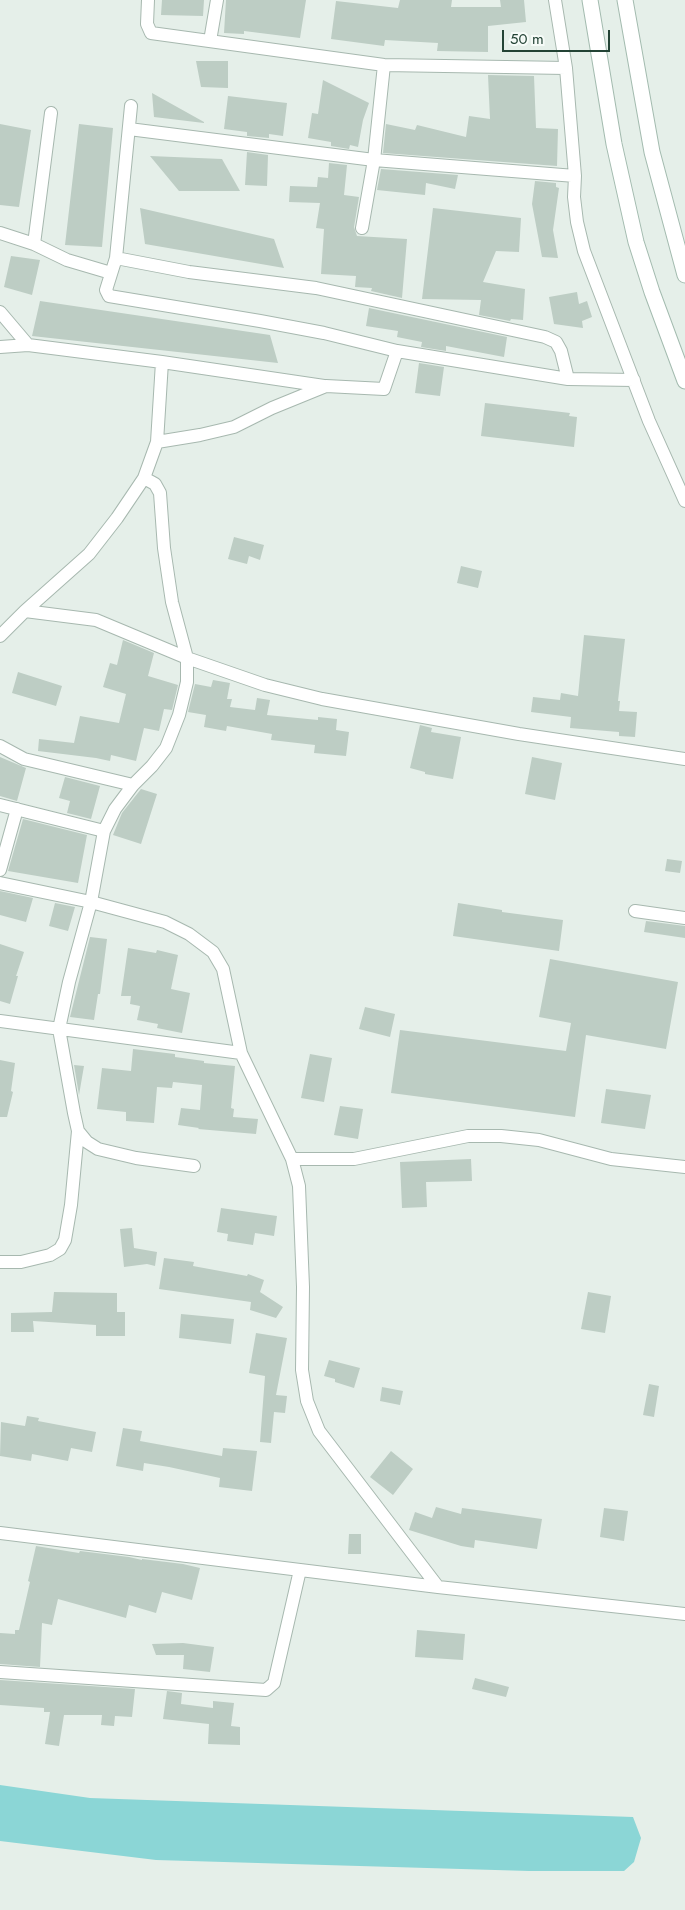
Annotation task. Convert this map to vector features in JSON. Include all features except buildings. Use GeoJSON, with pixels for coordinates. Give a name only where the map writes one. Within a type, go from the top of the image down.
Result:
{"type":"FeatureCollection","features":[{"type":"Feature","properties":{"kind":"main road"},"geometry":{"type":"LineString","coordinates":[[590,0],[614,144],[636,242],[652,292],[685,381]]}},
{"type":"Feature","properties":{"kind":"main road"},"geometry":{"type":"LineString","coordinates":[[625,0],[652,152],[685,276]]}},
{"type":"Feature","properties":{"kind":"street"},"geometry":{"type":"LineString","coordinates":[[148,0],[147,24],[152,32],[384,65],[566,68]]}},
{"type":"Feature","properties":{"kind":"street"},"geometry":{"type":"LineString","coordinates":[[210,41],[217,0]]}},
{"type":"Feature","properties":{"kind":"street"},"geometry":{"type":"LineString","coordinates":[[555,0],[566,68],[575,176],[574,197],[577,222],[584,251],[649,421],[685,501]]}},
{"type":"Feature","properties":{"kind":"street"},"geometry":{"type":"LineString","coordinates":[[362,228],[374,160],[384,65]]}},
{"type":"Feature","properties":{"kind":"street"},"geometry":{"type":"LineString","coordinates":[[131,106],[116,258],[106,290],[107,295],[111,298],[260,321],[324,333],[397,351],[568,379],[634,380]]}},
{"type":"Feature","properties":{"kind":"street"},"geometry":{"type":"LineString","coordinates":[[34,244],[52,113]]}},
{"type":"Feature","properties":{"kind":"street"},"geometry":{"type":"LineString","coordinates":[[129,129],[374,160],[575,176]]}},
{"type":"Feature","properties":{"kind":"street"},"geometry":{"type":"LineString","coordinates":[[0,233],[34,244],[67,260],[111,273]]}},
{"type":"Feature","properties":{"kind":"street"},"geometry":{"type":"LineString","coordinates":[[116,258],[189,272],[316,288],[545,337],[556,342],[561,350],[568,379]]}},
{"type":"Feature","properties":{"kind":"street"},"geometry":{"type":"LineString","coordinates":[[0,312],[28,345]]}},
{"type":"Feature","properties":{"kind":"street"},"geometry":{"type":"LineString","coordinates":[[0,347],[28,345],[326,386],[384,389],[397,351]]}},
{"type":"Feature","properties":{"kind":"street"},"geometry":{"type":"LineString","coordinates":[[0,636],[89,554],[117,518],[144,478],[157,442],[162,362]]}},
{"type":"Feature","properties":{"kind":"street"},"geometry":{"type":"LineString","coordinates":[[157,442],[200,435],[234,426],[326,386]]}},
{"type":"Feature","properties":{"kind":"street"},"geometry":{"type":"LineString","coordinates":[[0,1262],[21,1262],[50,1255],[60,1250],[65,1240],[71,1206],[78,1131],[66,1075],[60,1029],[69,982],[91,902],[104,831],[115,809],[133,785],[152,766],[166,748],[179,715],[186,682],[187,658],[172,602],[164,548],[160,493],[155,484],[144,478]]}},
{"type":"Feature","properties":{"kind":"street"},"geometry":{"type":"LineString","coordinates":[[25,611],[96,620],[187,658],[265,685],[322,699],[519,734],[685,759]]}},
{"type":"Feature","properties":{"kind":"street"},"geometry":{"type":"LineString","coordinates":[[0,746],[24,758],[133,785]]}},
{"type":"Feature","properties":{"kind":"street"},"geometry":{"type":"LineString","coordinates":[[0,804],[104,831]]}},
{"type":"Feature","properties":{"kind":"street"},"geometry":{"type":"LineString","coordinates":[[0,870],[17,809]]}},
{"type":"Feature","properties":{"kind":"street"},"geometry":{"type":"LineString","coordinates":[[0,883],[91,902],[165,922],[189,934],[214,952],[223,969],[241,1053],[292,1159],[299,1186],[301,1209],[302,1370],[308,1401],[319,1431],[438,1587]]}},
{"type":"Feature","properties":{"kind":"street"},"geometry":{"type":"LineString","coordinates":[[635,911],[685,918]]}},
{"type":"Feature","properties":{"kind":"street"},"geometry":{"type":"LineString","coordinates":[[0,1021],[241,1053]]}},
{"type":"Feature","properties":{"kind":"street"},"geometry":{"type":"LineString","coordinates":[[78,1131],[87,1142],[98,1150],[136,1158],[194,1166]]}},
{"type":"Feature","properties":{"kind":"street"},"geometry":{"type":"LineString","coordinates":[[292,1159],[354,1159],[468,1136],[500,1136],[539,1140],[611,1159],[685,1167]]}},
{"type":"Feature","properties":{"kind":"street"},"geometry":{"type":"LineString","coordinates":[[0,1533],[438,1587],[685,1614]]}},
{"type":"Feature","properties":{"kind":"street"},"geometry":{"type":"LineString","coordinates":[[0,1672],[266,1690],[274,1683],[300,1570]]}},
{"type":"Feature","properties":{"kind":"water"},"geometry":{"type":"Polygon","coordinates":[[[0,1785],[90,1798],[633,1817],[641,1838],[634,1862],[624,1871],[529,1871],[156,1860],[0,1841],[0,1785]]]}}]}
